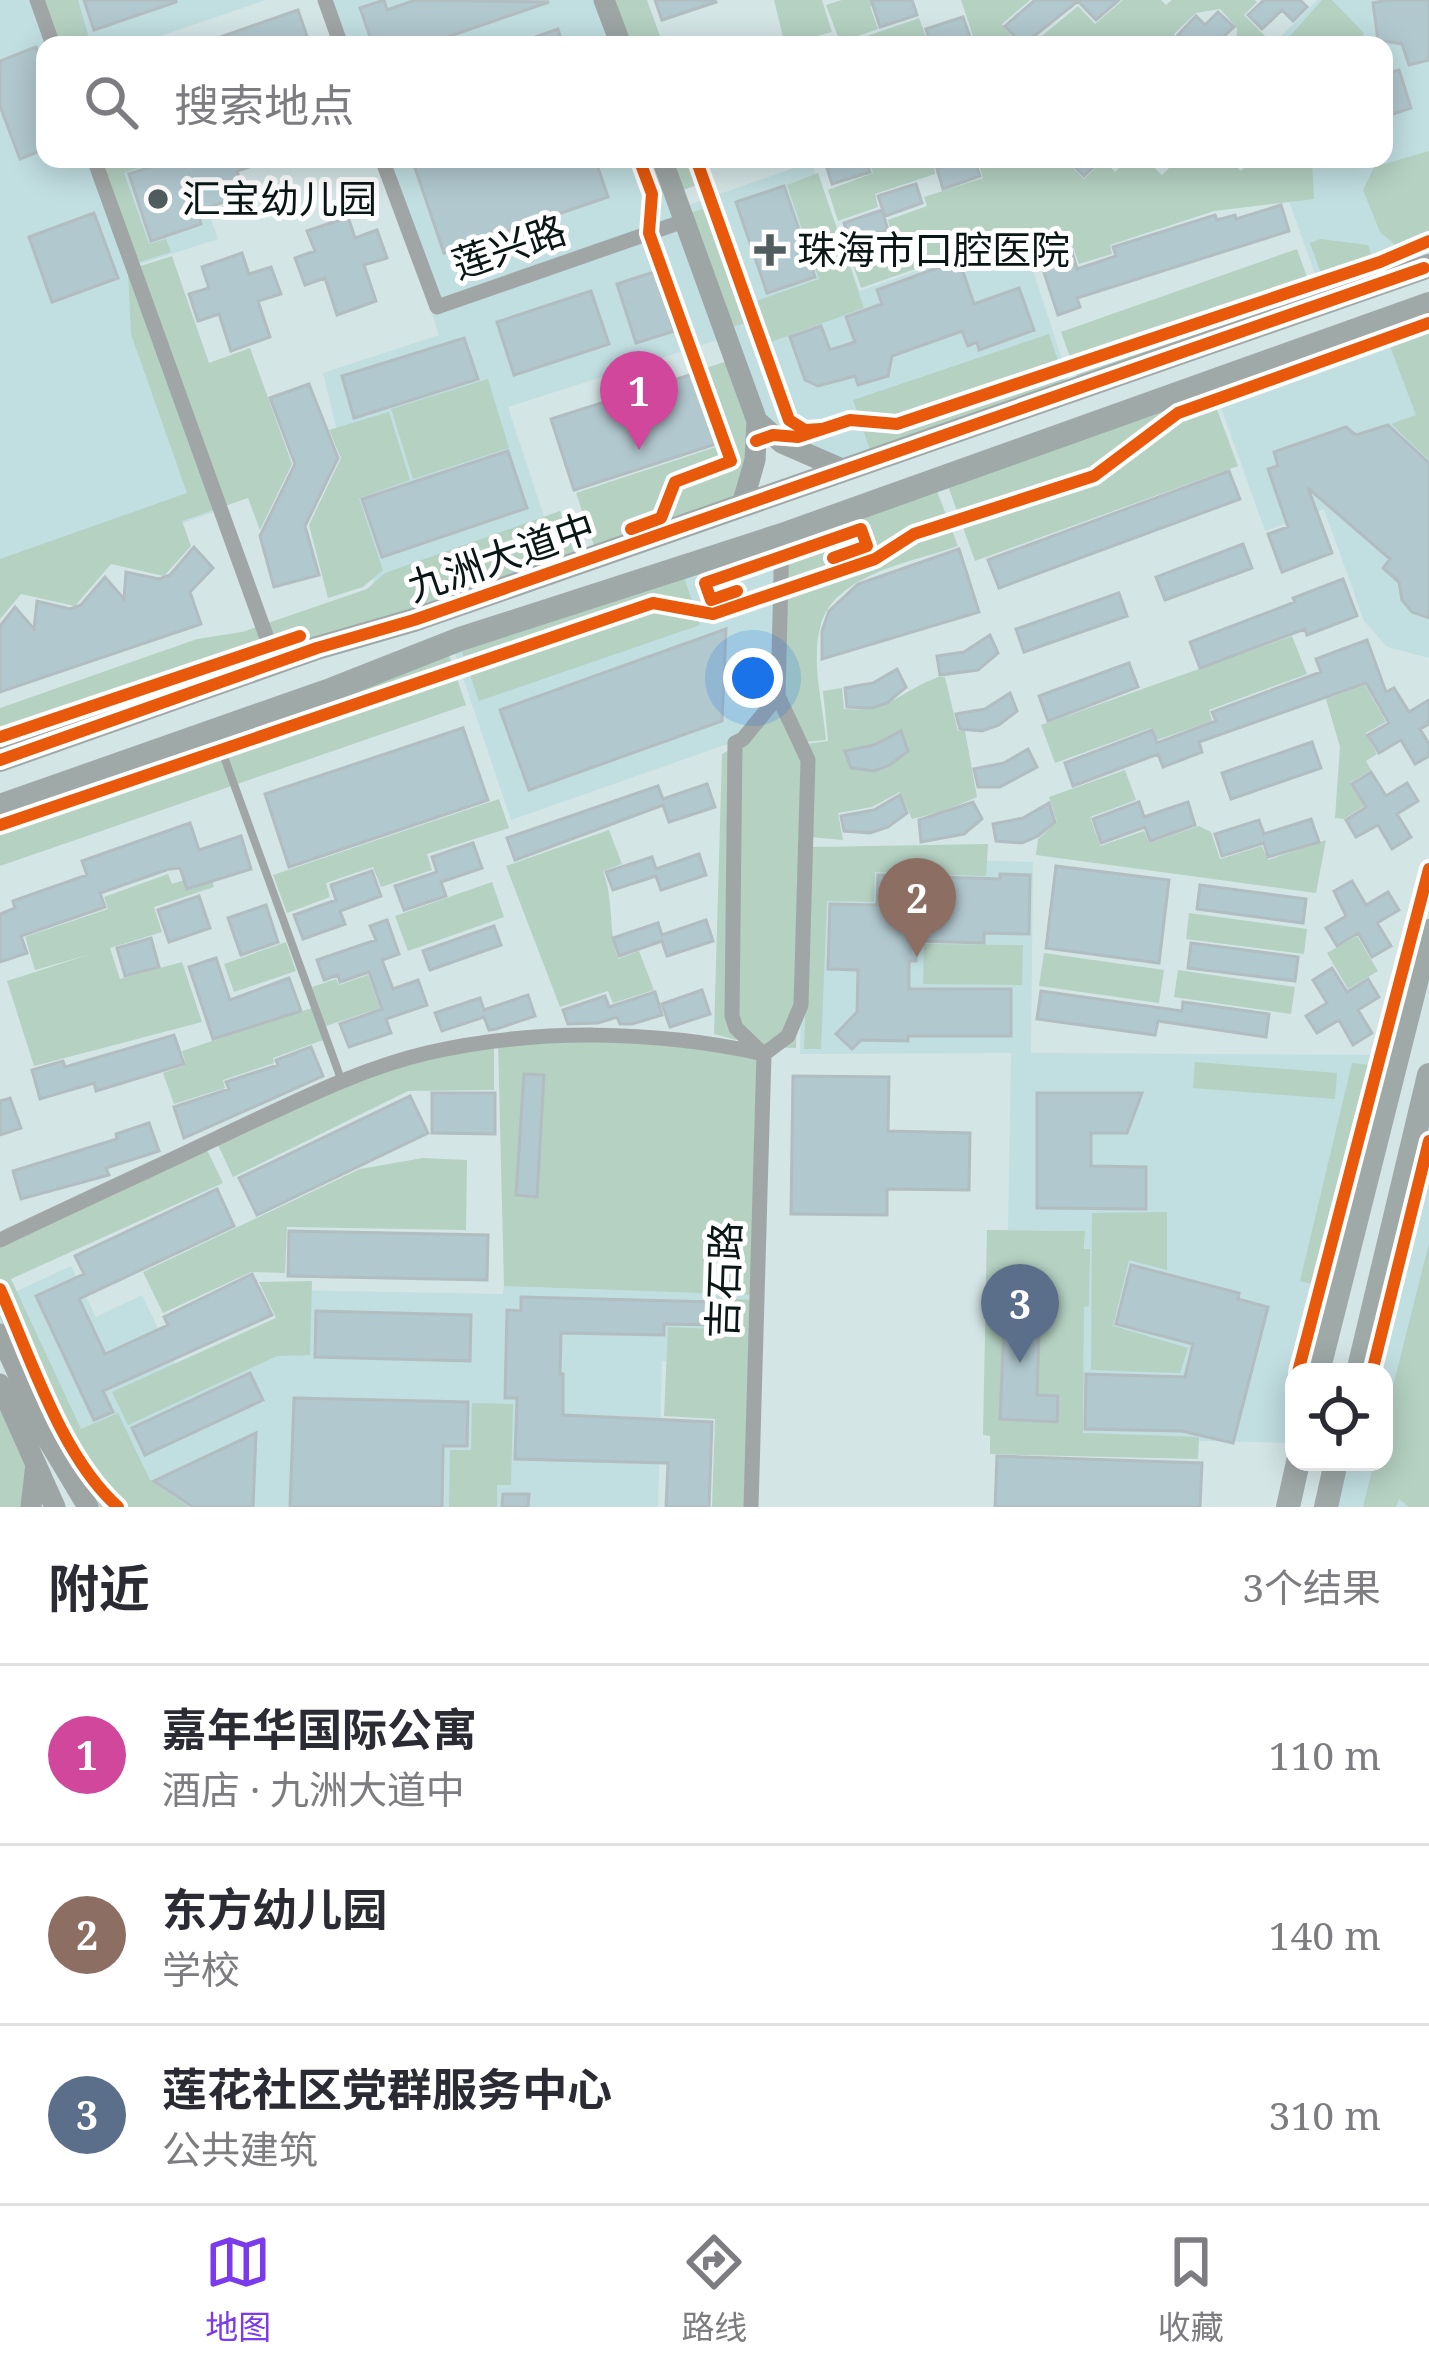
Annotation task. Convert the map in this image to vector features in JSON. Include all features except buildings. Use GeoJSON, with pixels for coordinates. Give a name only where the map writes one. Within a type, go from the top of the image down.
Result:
{"type":"FeatureCollection","features":[{"type":"Feature","properties":{"kind":"main road"},"geometry":{"type":"LineString","coordinates":[[604,0],[617,36]]}},
{"type":"Feature","properties":{"kind":"main road"},"geometry":{"type":"LineString","coordinates":[[665,168],[758,421],[755,460],[742,505]]}},
{"type":"Feature","properties":{"kind":"main road","name":"九洲大道中"},"geometry":{"type":"LineString","coordinates":[[0,760],[1427,266]]}},
{"type":"Feature","properties":{"kind":"main road","name":"九洲大道中"},"geometry":{"type":"LineString","coordinates":[[0,806],[460,639],[782,535],[1428,305]]}},
{"type":"Feature","properties":{"kind":"main road"},"geometry":{"type":"LineString","coordinates":[[758,421],[782,443],[844,470]]}},
{"type":"Feature","properties":{"kind":"main road"},"geometry":{"type":"LineString","coordinates":[[1320,1363],[1429,931]]}},
{"type":"Feature","properties":{"kind":"main road"},"geometry":{"type":"LineString","coordinates":[[1360,1363],[1429,1075]]}},
{"type":"Feature","properties":{"kind":"main road"},"geometry":{"type":"LineString","coordinates":[[0,1334],[48,1441],[87,1503]]}},
{"type":"Feature","properties":{"kind":"main road"},"geometry":{"type":"LineString","coordinates":[[0,1384],[55,1507]]}},
{"type":"Feature","properties":{"kind":"main road"},"geometry":{"type":"LineString","coordinates":[[32,1507],[36,1463]]}},
{"type":"Feature","properties":{"kind":"main road"},"geometry":{"type":"LineString","coordinates":[[1288,1504],[1296,1471]]}},
{"type":"Feature","properties":{"kind":"main road"},"geometry":{"type":"LineString","coordinates":[[1326,1507],[1334,1471]]}},
{"type":"Feature","properties":{"kind":"street"},"geometry":{"type":"LineString","coordinates":[[37,0],[50,36]]}},
{"type":"Feature","properties":{"kind":"street"},"geometry":{"type":"LineString","coordinates":[[325,0],[338,36]]}},
{"type":"Feature","properties":{"kind":"street"},"geometry":{"type":"LineString","coordinates":[[97,168],[276,663]]}},
{"type":"Feature","properties":{"kind":"street","name":"莲兴路"},"geometry":{"type":"LineString","coordinates":[[385,168],[437,308],[684,221]]}},
{"type":"Feature","properties":{"kind":"street"},"geometry":{"type":"LineString","coordinates":[[0,1240],[341,1081],[425,1053],[498,1041],[594,1036],[715,1043],[764,1054],[788,1036],[801,1004],[808,760],[778,696],[782,535]]}},
{"type":"Feature","properties":{"kind":"street"},"geometry":{"type":"LineString","coordinates":[[764,1054],[736,1028],[732,1016],[735,743],[778,696]]}},
{"type":"Feature","properties":{"kind":"street","name":"吉石路"},"geometry":{"type":"LineString","coordinates":[[751,1507],[764,1054]]}},
{"type":"Feature","properties":{"kind":"lane"},"geometry":{"type":"LineString","coordinates":[[215,730],[341,1081]]}},
{"type":"Feature","properties":{"kind":"shaded area"},"geometry":{"type":"Polygon","coordinates":[[[0,0],[266,0],[160,36],[36,36],[36,168],[194,168],[218,239],[137,265],[225,508],[0,589],[0,0]]]}},
{"type":"Feature","properties":{"kind":"shaded area"},"geometry":{"type":"Polygon","coordinates":[[[326,0],[604,0],[617,36],[339,36],[326,0]]]}},
{"type":"Feature","properties":{"kind":"shaded area"},"geometry":{"type":"Polygon","coordinates":[[[1317,0],[1429,0],[1429,265],[1325,302],[1284,187],[1283,168],[1393,168],[1393,36],[1281,36],[1317,0]]]}},
{"type":"Feature","properties":{"kind":"shaded area"},"geometry":{"type":"Polygon","coordinates":[[[385,168],[665,168],[680,208],[794,168],[813,168],[860,291],[1021,234],[1072,390],[844,470],[758,421],[727,337],[508,407],[561,569],[385,630],[323,373],[439,335],[385,168]]]}},
{"type":"Feature","properties":{"kind":"shaded area"},"geometry":{"type":"Polygon","coordinates":[[[1429,305],[1429,658],[1387,647],[1364,621],[1324,509],[1265,531],[1212,382],[1429,305]]]}},
{"type":"Feature","properties":{"kind":"shaded area"},"geometry":{"type":"Polygon","coordinates":[[[781,535],[778,696],[742,739],[511,820],[451,642],[781,535]]]}},
{"type":"Feature","properties":{"kind":"shaded area"},"geometry":{"type":"Polygon","coordinates":[[[805,856],[1033,862],[1031,1053],[1397,1055],[1319,1363],[1285,1363],[1285,1443],[1082,1438],[1085,1231],[1008,1230],[1011,1053],[800,1054],[805,856]]]}},
{"type":"Feature","properties":{"kind":"shaded area"},"geometry":{"type":"Polygon","coordinates":[[[1429,1077],[1429,1507],[1326,1507],[1335,1471],[1393,1471],[1393,1363],[1360,1363],[1429,1077]]]}},
{"type":"Feature","properties":{"kind":"shaded area"},"geometry":{"type":"Polygon","coordinates":[[[71,1266],[96,1317],[142,1295],[182,1378],[283,1331],[283,1290],[503,1294],[504,1286],[757,1295],[755,1365],[662,1361],[658,1507],[92,1507],[0,1334],[0,1299],[71,1266]]]}},
{"type":"Feature","properties":{"kind":"green space"},"geometry":{"type":"Polygon","coordinates":[[[33,0],[78,0],[88,36],[46,36],[33,0]]]}},
{"type":"Feature","properties":{"kind":"green space"},"geometry":{"type":"Polygon","coordinates":[[[607,0],[647,0],[660,36],[620,36],[607,0]]]}},
{"type":"Feature","properties":{"kind":"green space"},"geometry":{"type":"Polygon","coordinates":[[[774,0],[822,0],[832,32],[783,36],[774,0]]]}},
{"type":"Feature","properties":{"kind":"green space"},"geometry":{"type":"Polygon","coordinates":[[[842,0],[888,0],[870,6],[878,29],[858,36],[838,36],[826,5],[842,0]]]}},
{"type":"Feature","properties":{"kind":"green space"},"geometry":{"type":"Polygon","coordinates":[[[961,0],[1030,0],[1002,24],[1012,36],[973,36],[961,0]]]}},
{"type":"Feature","properties":{"kind":"green space"},"geometry":{"type":"Polygon","coordinates":[[[1123,0],[1161,0],[1166,5],[1172,0],[1255,0],[1244,15],[1265,36],[1237,36],[1237,28],[1220,9],[1196,13],[1175,36],[1042,36],[1078,6],[1095,24],[1123,0]]]}},
{"type":"Feature","properties":{"kind":"green space"},"geometry":{"type":"Polygon","coordinates":[[[1322,0],[1332,0],[1364,33],[1362,36],[1290,36],[1322,0]]]}},
{"type":"Feature","properties":{"kind":"green space"},"geometry":{"type":"Polygon","coordinates":[[[919,18],[926,36],[867,36],[919,18]]]}},
{"type":"Feature","properties":{"kind":"green space"},"geometry":{"type":"Polygon","coordinates":[[[1429,151],[1429,241],[1400,249],[1380,232],[1363,190],[1374,168],[1393,168],[1393,161],[1429,151]]]}},
{"type":"Feature","properties":{"kind":"green space"},"geometry":{"type":"Polygon","coordinates":[[[92,168],[138,168],[124,173],[149,244],[166,239],[171,252],[127,266],[92,168]]]}},
{"type":"Feature","properties":{"kind":"green space"},"geometry":{"type":"Polygon","coordinates":[[[669,168],[702,168],[707,181],[678,192],[669,168]]]}},
{"type":"Feature","properties":{"kind":"green space"},"geometry":{"type":"Polygon","coordinates":[[[871,168],[934,168],[935,174],[875,194],[878,207],[838,221],[828,190],[873,173],[871,168]]]}},
{"type":"Feature","properties":{"kind":"green space"},"geometry":{"type":"Polygon","coordinates":[[[980,168],[1073,168],[1084,179],[1096,168],[1115,172],[1155,168],[1162,175],[1169,168],[1312,168],[1314,199],[1214,211],[1110,245],[1112,254],[1079,264],[1068,233],[1031,246],[1024,231],[861,288],[847,247],[891,232],[888,220],[927,206],[924,197],[983,178],[980,168]]]}},
{"type":"Feature","properties":{"kind":"green space"},"geometry":{"type":"Polygon","coordinates":[[[818,173],[864,308],[771,342],[756,301],[819,279],[787,185],[818,173]]]}},
{"type":"Feature","properties":{"kind":"green space"},"geometry":{"type":"Polygon","coordinates":[[[717,204],[757,319],[730,328],[690,213],[717,204]]]}},
{"type":"Feature","properties":{"kind":"green space"},"geometry":{"type":"Polygon","coordinates":[[[1320,239],[1368,245],[1379,278],[1329,295],[1310,243],[1320,239]]]}},
{"type":"Feature","properties":{"kind":"green space"},"geometry":{"type":"Polygon","coordinates":[[[1297,249],[1315,300],[1079,382],[1061,332],[1297,249]]]}},
{"type":"Feature","properties":{"kind":"green space"},"geometry":{"type":"Polygon","coordinates":[[[172,256],[209,363],[250,348],[292,464],[260,530],[248,498],[182,521],[191,546],[164,576],[111,564],[75,606],[21,594],[0,619],[0,559],[187,493],[131,334],[128,270],[172,256]]]}},
{"type":"Feature","properties":{"kind":"green space"},"geometry":{"type":"Polygon","coordinates":[[[1429,308],[1429,460],[1391,424],[1416,415],[1382,325],[1429,308]]]}},
{"type":"Feature","properties":{"kind":"green space"},"geometry":{"type":"Polygon","coordinates":[[[1049,334],[1067,388],[871,453],[853,400],[1049,334]]]}},
{"type":"Feature","properties":{"kind":"green space"},"geometry":{"type":"Polygon","coordinates":[[[731,360],[753,421],[737,504],[596,551],[576,493],[719,446],[696,371],[731,360]]]}},
{"type":"Feature","properties":{"kind":"green space"},"geometry":{"type":"Polygon","coordinates":[[[488,379],[509,448],[413,479],[391,409],[488,379]]]}},
{"type":"Feature","properties":{"kind":"green space"},"geometry":{"type":"Polygon","coordinates":[[[1209,388],[1238,466],[975,561],[947,483],[1209,388]]]}},
{"type":"Feature","properties":{"kind":"green space"},"geometry":{"type":"Polygon","coordinates":[[[389,412],[410,480],[359,498],[383,570],[363,587],[328,598],[309,525],[341,458],[329,430],[389,412]]]}},
{"type":"Feature","properties":{"kind":"green space"},"geometry":{"type":"Polygon","coordinates":[[[935,486],[958,546],[877,573],[840,595],[828,610],[817,655],[826,740],[805,742],[782,696],[788,539],[935,486]]]}},
{"type":"Feature","properties":{"kind":"green space"},"geometry":{"type":"Polygon","coordinates":[[[560,511],[577,561],[0,766],[0,708],[197,639],[242,632],[367,589],[385,573],[560,511]]]}},
{"type":"Feature","properties":{"kind":"green space"},"geometry":{"type":"Polygon","coordinates":[[[683,574],[700,625],[479,701],[461,649],[683,574]]]}},
{"type":"Feature","properties":{"kind":"green space"},"geometry":{"type":"Polygon","coordinates":[[[1292,636],[1307,674],[1209,710],[1212,721],[1157,740],[1151,728],[1055,763],[1041,725],[1292,636]]]}},
{"type":"Feature","properties":{"kind":"green space"},"geometry":{"type":"Polygon","coordinates":[[[448,652],[466,705],[0,866],[0,806],[448,652]]]}},
{"type":"Feature","properties":{"kind":"green space"},"geometry":{"type":"Polygon","coordinates":[[[945,677],[958,731],[965,731],[977,797],[912,819],[900,792],[872,807],[838,813],[843,840],[809,837],[805,744],[828,741],[823,691],[842,688],[844,709],[871,708],[945,677]]]}},
{"type":"Feature","properties":{"kind":"green space"},"geometry":{"type":"Polygon","coordinates":[[[1365,685],[1386,722],[1366,733],[1377,754],[1366,761],[1371,770],[1350,783],[1364,806],[1344,819],[1335,818],[1340,747],[1326,699],[1365,685]]]}},
{"type":"Feature","properties":{"kind":"green space"},"geometry":{"type":"Polygon","coordinates":[[[777,706],[803,762],[796,1048],[763,1047],[714,1034],[722,754],[745,741],[777,706]]]}},
{"type":"Feature","properties":{"kind":"green space"},"geometry":{"type":"Polygon","coordinates":[[[1125,770],[1136,800],[1090,817],[1100,846],[1144,831],[1149,843],[1199,826],[1211,832],[1220,859],[1262,846],[1268,860],[1326,840],[1316,893],[1036,855],[1038,839],[1057,822],[1049,797],[1125,770]]]}},
{"type":"Feature","properties":{"kind":"green space"},"geometry":{"type":"Polygon","coordinates":[[[499,799],[509,828],[427,854],[432,870],[381,887],[373,867],[326,883],[330,897],[287,913],[273,875],[499,799]]]}},
{"type":"Feature","properties":{"kind":"green space"},"geometry":{"type":"Polygon","coordinates":[[[609,830],[622,864],[603,871],[618,959],[639,951],[654,990],[613,1003],[608,991],[560,1007],[506,866],[609,830]]]}},
{"type":"Feature","properties":{"kind":"green space"},"geometry":{"type":"Polygon","coordinates":[[[988,844],[986,876],[875,872],[874,902],[827,901],[821,1049],[804,1049],[812,847],[988,844]]]}},
{"type":"Feature","properties":{"kind":"green space"},"geometry":{"type":"Polygon","coordinates":[[[209,872],[214,887],[154,907],[162,932],[110,948],[120,979],[182,962],[202,1022],[34,1066],[7,981],[91,954],[35,970],[25,937],[108,909],[104,897],[168,874],[172,884],[209,872]]]}},
{"type":"Feature","properties":{"kind":"green space"},"geometry":{"type":"Polygon","coordinates":[[[492,882],[504,917],[408,951],[395,916],[492,882]]]}},
{"type":"Feature","properties":{"kind":"green space"},"geometry":{"type":"Polygon","coordinates":[[[1189,913],[1307,929],[1304,954],[1186,939],[1189,913]]]}},
{"type":"Feature","properties":{"kind":"green space"},"geometry":{"type":"Polygon","coordinates":[[[1357,936],[1378,971],[1348,989],[1327,953],[1357,936]]]}},
{"type":"Feature","properties":{"kind":"green space"},"geometry":{"type":"Polygon","coordinates":[[[286,942],[296,971],[234,992],[224,964],[286,942]]]}},
{"type":"Feature","properties":{"kind":"green space"},"geometry":{"type":"Polygon","coordinates":[[[924,944],[1023,945],[1022,985],[923,984],[924,944]]]}},
{"type":"Feature","properties":{"kind":"green space"},"geometry":{"type":"Polygon","coordinates":[[[1044,953],[1164,970],[1159,1003],[1039,986],[1044,953]]]}},
{"type":"Feature","properties":{"kind":"green space"},"geometry":{"type":"Polygon","coordinates":[[[1178,970],[1295,987],[1291,1014],[1174,997],[1178,970]]]}},
{"type":"Feature","properties":{"kind":"green space"},"geometry":{"type":"Polygon","coordinates":[[[368,975],[380,1008],[326,1026],[312,987],[336,979],[339,985],[368,975]]]}},
{"type":"Feature","properties":{"kind":"green space"},"geometry":{"type":"Polygon","coordinates":[[[312,1008],[323,1040],[223,1080],[225,1088],[174,1104],[163,1073],[186,1065],[182,1051],[312,1008]]]}},
{"type":"Feature","properties":{"kind":"green space"},"geometry":{"type":"Polygon","coordinates":[[[594,1036],[763,1054],[757,1295],[504,1286],[498,1041],[594,1036]]]}},
{"type":"Feature","properties":{"kind":"green space"},"geometry":{"type":"Polygon","coordinates":[[[494,1047],[494,1090],[408,1091],[233,1177],[218,1145],[342,1084],[427,1058],[494,1047]]]}},
{"type":"Feature","properties":{"kind":"green space"},"geometry":{"type":"Polygon","coordinates":[[[1195,1062],[1337,1073],[1335,1099],[1193,1088],[1195,1062]]]}},
{"type":"Feature","properties":{"kind":"green space"},"geometry":{"type":"Polygon","coordinates":[[[1352,1063],[1369,1065],[1324,1287],[1300,1281],[1352,1063]]]}},
{"type":"Feature","properties":{"kind":"green space"},"geometry":{"type":"Polygon","coordinates":[[[206,1148],[223,1183],[11,1279],[81,1429],[118,1413],[150,1480],[189,1507],[100,1507],[86,1493],[58,1445],[0,1317],[0,1245],[206,1148]]]}},
{"type":"Feature","properties":{"kind":"green space"},"geometry":{"type":"Polygon","coordinates":[[[423,1158],[467,1160],[466,1230],[287,1227],[285,1273],[251,1272],[163,1313],[143,1272],[360,1169],[423,1158]]]}},
{"type":"Feature","properties":{"kind":"green space"},"geometry":{"type":"Polygon","coordinates":[[[1167,1212],[1167,1270],[1129,1260],[1113,1326],[1188,1348],[1180,1373],[1091,1370],[1092,1213],[1167,1212]]]}},
{"type":"Feature","properties":{"kind":"green space"},"geometry":{"type":"Polygon","coordinates":[[[987,1230],[1085,1231],[1084,1249],[1090,1249],[1089,1306],[1084,1307],[1083,1433],[1199,1437],[1198,1459],[990,1454],[990,1436],[983,1435],[987,1230]]]}},
{"type":"Feature","properties":{"kind":"green space"},"geometry":{"type":"Polygon","coordinates":[[[1429,1243],[1429,1507],[1409,1507],[1399,1499],[1396,1507],[1363,1507],[1372,1471],[1393,1471],[1393,1386],[1429,1243]]]}},
{"type":"Feature","properties":{"kind":"green space"},"geometry":{"type":"Polygon","coordinates":[[[312,1281],[310,1355],[277,1356],[128,1425],[112,1392],[276,1318],[259,1282],[312,1281]]]}},
{"type":"Feature","properties":{"kind":"green space"},"geometry":{"type":"Polygon","coordinates":[[[718,1298],[754,1300],[746,1507],[712,1507],[715,1419],[664,1416],[668,1327],[716,1329],[718,1298]]]}},
{"type":"Feature","properties":{"kind":"green space"},"geometry":{"type":"Polygon","coordinates":[[[472,1403],[513,1404],[511,1485],[497,1485],[497,1507],[449,1507],[450,1450],[471,1450],[472,1403]]]}},
{"type":"Feature","properties":{"kind":"green space"},"geometry":{"type":"Polygon","coordinates":[[[0,1405],[35,1463],[31,1507],[0,1507],[0,1405]]]}},
{"type":"Feature","properties":{"kind":"cycle path"},"geometry":{"type":"LineString","coordinates":[[631,529],[661,518],[675,482],[731,461],[649,233],[652,194],[642,168]]}},
{"type":"Feature","properties":{"kind":"cycle path"},"geometry":{"type":"LineString","coordinates":[[699,168],[789,420],[805,430],[821,429]]}},
{"type":"Feature","properties":{"kind":"cycle path"},"geometry":{"type":"LineString","coordinates":[[756,441],[773,435],[798,437],[850,420],[897,424],[1380,262],[1429,241]]}},
{"type":"Feature","properties":{"kind":"cycle path"},"geometry":{"type":"LineString","coordinates":[[0,760],[1424,268]]}},
{"type":"Feature","properties":{"kind":"cycle path"},"geometry":{"type":"LineString","coordinates":[[0,825],[653,603],[713,614],[875,559],[914,534],[1094,476],[1178,413],[1429,323]]}},
{"type":"Feature","properties":{"kind":"cycle path"},"geometry":{"type":"LineString","coordinates":[[737,591],[711,600],[705,583],[861,529],[867,546],[833,558]]}},
{"type":"Feature","properties":{"kind":"cycle path"},"geometry":{"type":"LineString","coordinates":[[0,737],[300,636]]}},
{"type":"Feature","properties":{"kind":"cycle path"},"geometry":{"type":"LineString","coordinates":[[1300,1363],[1429,869]]}},
{"type":"Feature","properties":{"kind":"cycle path"},"geometry":{"type":"LineString","coordinates":[[1374,1363],[1429,1141]]}},
{"type":"Feature","properties":{"kind":"cycle path"},"geometry":{"type":"LineString","coordinates":[[0,1289],[64,1434],[118,1507]]}},
{"type":"Feature","properties":{"kind":"place","name":"汇宝幼儿园"},"geometry":{"type":"Point","coordinates":[158,199]}},
{"type":"Feature","properties":{"kind":"place","name":"珠海市口腔医院"},"geometry":{"type":"Point","coordinates":[770,250]}},
{"type":"Feature","properties":{"kind":"place","name":"嘉年华国际公寓"},"geometry":{"type":"Point","coordinates":[639,450]}},
{"type":"Feature","properties":{"kind":"place","name":"东方幼儿园"},"geometry":{"type":"Point","coordinates":[917,957]}},
{"type":"Feature","properties":{"kind":"place","name":"莲花社区党群服务中心"},"geometry":{"type":"Point","coordinates":[1020,1363]}}]}
